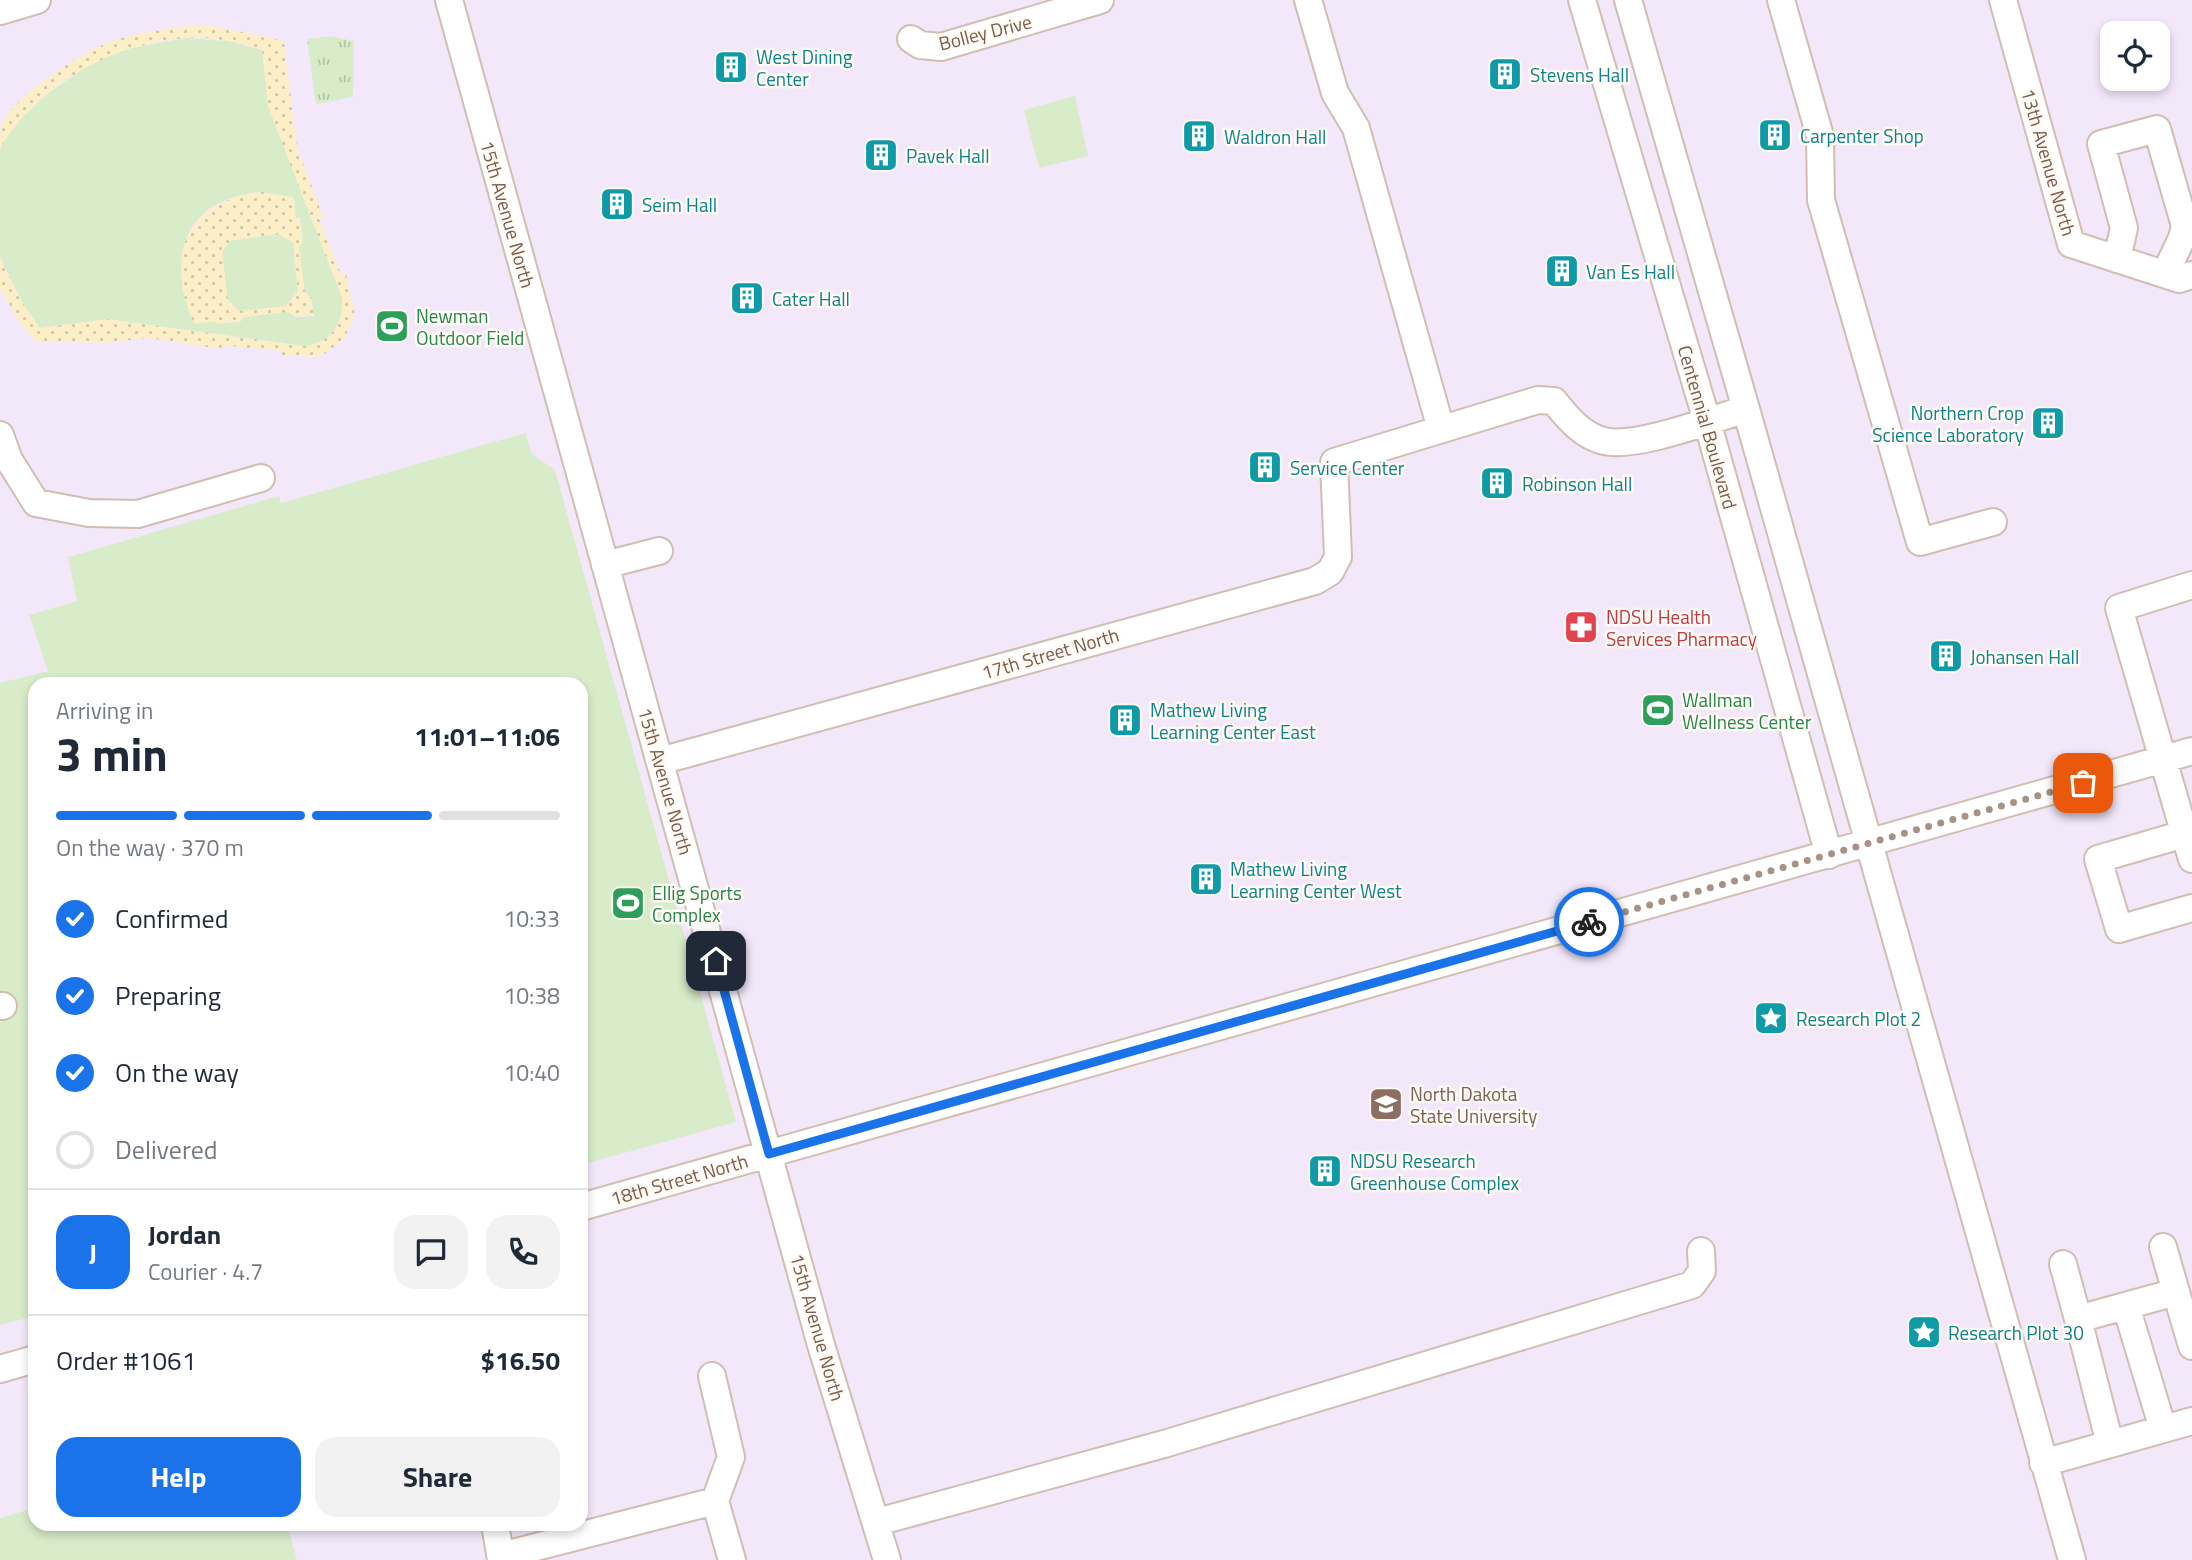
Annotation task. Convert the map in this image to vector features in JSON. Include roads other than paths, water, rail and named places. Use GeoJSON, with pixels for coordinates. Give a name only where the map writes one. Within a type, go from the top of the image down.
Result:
{"type":"FeatureCollection","features":[{"type":"Feature","properties":{"kind":"street"},"geometry":{"type":"LineString","coordinates":[[0,11],[37,0]]}},
{"type":"Feature","properties":{"kind":"street","name":"15th Avenue North"},"geometry":{"type":"LineString","coordinates":[[449,0],[821,1345],[887,1560]]}},
{"type":"Feature","properties":{"kind":"street","name":"Bolley Drive"},"geometry":{"type":"LineString","coordinates":[[911,39],[920,45],[941,47],[1100,0]]}},
{"type":"Feature","properties":{"kind":"street"},"geometry":{"type":"LineString","coordinates":[[1308,0],[1335,93],[1356,128],[1441,429],[1538,400],[1554,401],[1574,425],[1603,441],[1631,442],[1746,409]]}},
{"type":"Feature","properties":{"kind":"street","name":"Centennial Boulevard"},"geometry":{"type":"LineString","coordinates":[[1582,0],[1707,421],[1829,855]]}},
{"type":"Feature","properties":{"kind":"street"},"geometry":{"type":"LineString","coordinates":[[1628,0],[2072,1560]]}},
{"type":"Feature","properties":{"kind":"street"},"geometry":{"type":"LineString","coordinates":[[1782,0],[1820,136],[1821,200],[1920,542],[1993,522]]}},
{"type":"Feature","properties":{"kind":"street","name":"13th Avenue North"},"geometry":{"type":"LineString","coordinates":[[2003,0],[2071,244],[2179,279],[2192,275]]}},
{"type":"Feature","properties":{"kind":"street"},"geometry":{"type":"LineString","coordinates":[[2117,258],[2124,228],[2101,144],[2157,129],[2185,226],[2182,239],[2165,274]]}},
{"type":"Feature","properties":{"kind":"street","name":"17th Street North"},"geometry":{"type":"LineString","coordinates":[[660,761],[1315,582],[1330,572],[1338,557],[1334,462],[1441,429]]}},
{"type":"Feature","properties":{"kind":"street"},"geometry":{"type":"LineString","coordinates":[[0,435],[9,460],[36,503],[89,513],[138,514],[261,478]]}},
{"type":"Feature","properties":{"kind":"street"},"geometry":{"type":"LineString","coordinates":[[605,565],[659,551]]}},
{"type":"Feature","properties":{"kind":"street"},"geometry":{"type":"LineString","coordinates":[[2192,585],[2119,608],[2189,844],[2098,859],[2119,929],[2192,908]]}},
{"type":"Feature","properties":{"kind":"street","name":"18th Street North"},"geometry":{"type":"LineString","coordinates":[[588,1205],[2192,751]]}},
{"type":"Feature","properties":{"kind":"street"},"geometry":{"type":"LineString","coordinates":[[2163,1247],[2192,1346]]}},
{"type":"Feature","properties":{"kind":"street"},"geometry":{"type":"LineString","coordinates":[[877,1522],[1164,1444],[1692,1285],[1702,1271],[1701,1251]]}},
{"type":"Feature","properties":{"kind":"street"},"geometry":{"type":"LineString","coordinates":[[2063,1264],[2110,1444]]}},
{"type":"Feature","properties":{"kind":"street"},"geometry":{"type":"LineString","coordinates":[[2078,1319],[2176,1292]]}},
{"type":"Feature","properties":{"kind":"street"},"geometry":{"type":"LineString","coordinates":[[2126,1306],[2163,1429]]}},
{"type":"Feature","properties":{"kind":"street"},"geometry":{"type":"LineString","coordinates":[[0,1369],[28,1361]]}},
{"type":"Feature","properties":{"kind":"street"},"geometry":{"type":"LineString","coordinates":[[712,1376],[731,1457],[715,1501],[732,1560]]}},
{"type":"Feature","properties":{"kind":"street"},"geometry":{"type":"LineString","coordinates":[[2043,1463],[2192,1421]]}},
{"type":"Feature","properties":{"kind":"street"},"geometry":{"type":"LineString","coordinates":[[496,1531],[501,1558],[715,1501]]}},
{"type":"Feature","properties":{"kind":"place","name":"West Dining Center"},"geometry":{"type":"Point","coordinates":[731,67]}},
{"type":"Feature","properties":{"kind":"place","name":"Stevens Hall"},"geometry":{"type":"Point","coordinates":[1505,74]}},
{"type":"Feature","properties":{"kind":"place","name":"Carpenter Shop"},"geometry":{"type":"Point","coordinates":[1775,135]}},
{"type":"Feature","properties":{"kind":"place","name":"Waldron Hall"},"geometry":{"type":"Point","coordinates":[1199,136]}},
{"type":"Feature","properties":{"kind":"place","name":"Pavek Hall"},"geometry":{"type":"Point","coordinates":[881,155]}},
{"type":"Feature","properties":{"kind":"place","name":"Seim Hall"},"geometry":{"type":"Point","coordinates":[617,204]}},
{"type":"Feature","properties":{"kind":"place","name":"Van Es Hall"},"geometry":{"type":"Point","coordinates":[1562,271]}},
{"type":"Feature","properties":{"kind":"place","name":"Cater Hall"},"geometry":{"type":"Point","coordinates":[747,298]}},
{"type":"Feature","properties":{"kind":"place","name":"Newman Outdoor Field"},"geometry":{"type":"Point","coordinates":[392,326]}},
{"type":"Feature","properties":{"kind":"place","name":"Northern Crop Science Laboratory"},"geometry":{"type":"Point","coordinates":[2048,423]}},
{"type":"Feature","properties":{"kind":"place","name":"Service Center"},"geometry":{"type":"Point","coordinates":[1265,467]}},
{"type":"Feature","properties":{"kind":"place","name":"Robinson Hall"},"geometry":{"type":"Point","coordinates":[1497,483]}},
{"type":"Feature","properties":{"kind":"place","name":"NDSU Health Services Pharmacy"},"geometry":{"type":"Point","coordinates":[1581,627]}},
{"type":"Feature","properties":{"kind":"place","name":"Johansen Hall"},"geometry":{"type":"Point","coordinates":[1946,656]}},
{"type":"Feature","properties":{"kind":"place","name":"Wallman Wellness Center"},"geometry":{"type":"Point","coordinates":[1658,710]}},
{"type":"Feature","properties":{"kind":"place","name":"Mathew Living Learning Center East"},"geometry":{"type":"Point","coordinates":[1125,720]}},
{"type":"Feature","properties":{"kind":"place","name":"Mathew Living Learning Center West"},"geometry":{"type":"Point","coordinates":[1206,879]}},
{"type":"Feature","properties":{"kind":"place","name":"Ellig Sports Complex"},"geometry":{"type":"Point","coordinates":[628,903]}},
{"type":"Feature","properties":{"kind":"place","name":"Research Plot 2"},"geometry":{"type":"Point","coordinates":[1771,1018]}},
{"type":"Feature","properties":{"kind":"place","name":"North Dakota State University"},"geometry":{"type":"Point","coordinates":[1386,1104]}},
{"type":"Feature","properties":{"kind":"place","name":"NDSU Research Greenhouse Complex"},"geometry":{"type":"Point","coordinates":[1325,1171]}},
{"type":"Feature","properties":{"kind":"place","name":"Research Plot 30"},"geometry":{"type":"Point","coordinates":[1924,1332]}}]}
